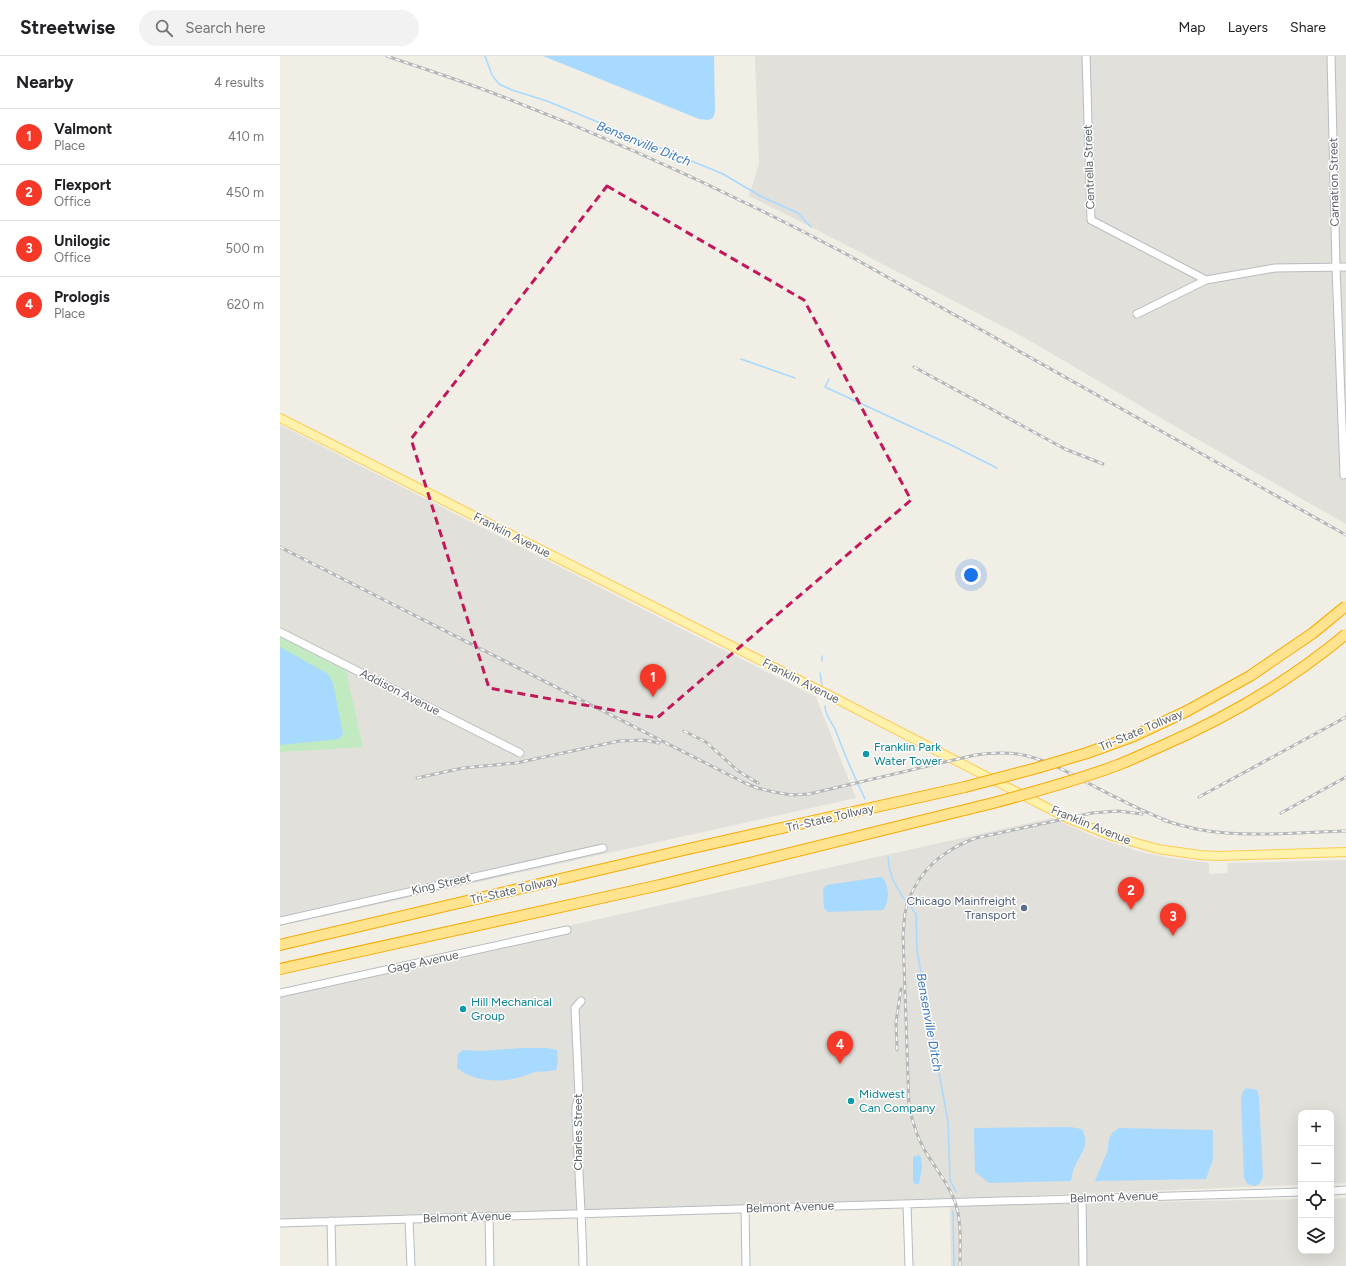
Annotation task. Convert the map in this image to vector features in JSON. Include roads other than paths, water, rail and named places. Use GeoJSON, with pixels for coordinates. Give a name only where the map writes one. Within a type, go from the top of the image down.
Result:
{"type":"FeatureCollection","features":[{"type":"Feature","properties":{"kind":"highway","name":"Tri-State Tollway"},"geometry":{"type":"LineString","coordinates":[[280,944],[688,849],[965,787],[1037,768],[1134,736],[1180,714],[1250,676],[1313,633],[1346,606]]}},
{"type":"Feature","properties":{"kind":"highway","name":"Tri-State Tollway"},"geometry":{"type":"LineString","coordinates":[[280,969],[660,885],[1062,785],[1117,766],[1184,736],[1235,710],[1280,682],[1329,648],[1346,634]]}},
{"type":"Feature","properties":{"kind":"main road","name":"Franklin Avenue"},"geometry":{"type":"LineString","coordinates":[[280,418],[823,692],[1068,818],[1130,842],[1158,849],[1200,855],[1218,856],[1346,852]]}},
{"type":"Feature","properties":{"kind":"street","name":"Centrella Street"},"geometry":{"type":"LineString","coordinates":[[1086,56],[1091,220],[1206,280]]}},
{"type":"Feature","properties":{"kind":"street","name":"Carnation Street"},"geometry":{"type":"LineString","coordinates":[[1331,56],[1336,267],[1344,475]]}},
{"type":"Feature","properties":{"kind":"street"},"geometry":{"type":"LineString","coordinates":[[1137,314],[1206,280],[1275,268],[1346,267]]}},
{"type":"Feature","properties":{"kind":"street","name":"Addison Avenue"},"geometry":{"type":"LineString","coordinates":[[280,632],[520,752]]}},
{"type":"Feature","properties":{"kind":"street","name":"King Street"},"geometry":{"type":"LineString","coordinates":[[280,921],[603,848]]}},
{"type":"Feature","properties":{"kind":"street","name":"Gage Avenue"},"geometry":{"type":"LineString","coordinates":[[280,993],[567,930]]}},
{"type":"Feature","properties":{"kind":"street","name":"Charles Street"},"geometry":{"type":"LineString","coordinates":[[581,1001],[575,1008],[579,1096],[576,1113],[582,1214],[583,1266]]}},
{"type":"Feature","properties":{"kind":"street"},"geometry":{"type":"LineString","coordinates":[[1334,1191],[1346,1190]]}},
{"type":"Feature","properties":{"kind":"street","name":"Belmont Avenue"},"geometry":{"type":"LineString","coordinates":[[280,1223],[1298,1192]]}},
{"type":"Feature","properties":{"kind":"street"},"geometry":{"type":"LineString","coordinates":[[1082,1198],[1083,1266]]}},
{"type":"Feature","properties":{"kind":"street"},"geometry":{"type":"LineString","coordinates":[[907,1204],[909,1266]]}},
{"type":"Feature","properties":{"kind":"street"},"geometry":{"type":"LineString","coordinates":[[745,1208],[746,1266]]}},
{"type":"Feature","properties":{"kind":"street"},"geometry":{"type":"LineString","coordinates":[[489,1216],[490,1266]]}},
{"type":"Feature","properties":{"kind":"street"},"geometry":{"type":"LineString","coordinates":[[409,1219],[410,1266]]}},
{"type":"Feature","properties":{"kind":"street"},"geometry":{"type":"LineString","coordinates":[[331,1221],[332,1266]]}},
{"type":"Feature","properties":{"kind":"water"},"geometry":{"type":"Polygon","coordinates":[[[543,56],[714,56],[715,112],[713,118],[708,120],[699,119],[543,56]]]}},
{"type":"Feature","properties":{"kind":"water"},"geometry":{"type":"Polygon","coordinates":[[[280,647],[328,674],[333,683],[343,734],[339,739],[280,745],[280,647]]]}},
{"type":"Feature","properties":{"kind":"water"},"geometry":{"type":"Polygon","coordinates":[[[880,877],[883,878],[885,882],[888,894],[887,902],[883,910],[828,912],[824,908],[823,889],[827,885],[880,877]]]}},
{"type":"Feature","properties":{"kind":"water"},"geometry":{"type":"Polygon","coordinates":[[[547,1048],[557,1050],[558,1062],[556,1070],[530,1073],[509,1080],[486,1080],[470,1076],[457,1068],[458,1054],[463,1050],[480,1051],[547,1048]]]}},
{"type":"Feature","properties":{"kind":"water"},"geometry":{"type":"Polygon","coordinates":[[[1246,1088],[1257,1090],[1259,1097],[1263,1177],[1260,1183],[1256,1186],[1248,1184],[1244,1177],[1241,1099],[1246,1088]]]}},
{"type":"Feature","properties":{"kind":"water"},"geometry":{"type":"Polygon","coordinates":[[[1070,1127],[1082,1129],[1085,1140],[1084,1149],[1073,1170],[1071,1181],[989,1183],[975,1172],[974,1128],[1070,1127]]]}},
{"type":"Feature","properties":{"kind":"water"},"geometry":{"type":"Polygon","coordinates":[[[1119,1128],[1213,1130],[1213,1159],[1206,1179],[1095,1181],[1108,1150],[1109,1139],[1113,1132],[1119,1128]]]}},
{"type":"Feature","properties":{"kind":"water"},"geometry":{"type":"Polygon","coordinates":[[[918,1155],[921,1157],[922,1167],[919,1184],[915,1184],[913,1182],[913,1157],[918,1155]]]}},
{"type":"Feature","properties":{"kind":"waterway","name":"Bensenville Ditch"},"geometry":{"type":"LineString","coordinates":[[485,56],[492,75],[499,84],[512,90],[547,101],[723,174],[762,197],[798,213],[811,227]]}},
{"type":"Feature","properties":{"kind":"waterway"},"geometry":{"type":"LineString","coordinates":[[741,359],[795,378]]}},
{"type":"Feature","properties":{"kind":"waterway"},"geometry":{"type":"LineString","coordinates":[[829,379],[825,387],[951,445],[997,468]]}},
{"type":"Feature","properties":{"kind":"waterway","name":"Bensenville Ditch"},"geometry":{"type":"LineString","coordinates":[[822,656],[822,661]]}},
{"type":"Feature","properties":{"kind":"waterway","name":"Bensenville Ditch"},"geometry":{"type":"LineString","coordinates":[[820,673],[822,686]]}},
{"type":"Feature","properties":{"kind":"waterway","name":"Bensenville Ditch"},"geometry":{"type":"LineString","coordinates":[[825,706],[827,715],[835,729],[865,799]]}},
{"type":"Feature","properties":{"kind":"waterway","name":"Bensenville Ditch"},"geometry":{"type":"LineString","coordinates":[[888,857],[893,880],[902,896],[916,914],[917,951],[948,1122],[950,1180],[956,1192]]}},
{"type":"Feature","properties":{"kind":"waterway","name":"Bensenville Ditch"},"geometry":{"type":"LineString","coordinates":[[953,1211],[954,1266]]}},
{"type":"Feature","properties":{"kind":"railway"},"geometry":{"type":"LineString","coordinates":[[387,56],[484,90],[587,131],[632,150],[763,211],[848,255],[1346,535]]}},
{"type":"Feature","properties":{"kind":"railway"},"geometry":{"type":"LineString","coordinates":[[914,367],[1065,449],[1103,464]]}},
{"type":"Feature","properties":{"kind":"railway"},"geometry":{"type":"LineString","coordinates":[[280,547],[757,788],[791,795],[809,794],[975,755],[1012,753],[1027,756],[1054,766],[1128,804],[1168,821]]}},
{"type":"Feature","properties":{"kind":"railway"},"geometry":{"type":"LineString","coordinates":[[1199,797],[1346,717]]}},
{"type":"Feature","properties":{"kind":"railway"},"geometry":{"type":"LineString","coordinates":[[684,731],[706,742],[738,771],[758,783]]}},
{"type":"Feature","properties":{"kind":"railway"},"geometry":{"type":"LineString","coordinates":[[417,778],[463,768],[516,763],[619,741],[644,740],[659,743]]}},
{"type":"Feature","properties":{"kind":"railway"},"geometry":{"type":"LineString","coordinates":[[1281,813],[1346,777]]}},
{"type":"Feature","properties":{"kind":"railway"},"geometry":{"type":"LineString","coordinates":[[960,1266],[960,1226],[955,1202],[949,1188],[921,1144],[911,1116],[909,1105],[903,935],[905,913],[910,896],[914,887],[925,872],[939,858],[964,843],[976,838],[1092,813],[1118,811],[1142,814]]}},
{"type":"Feature","properties":{"kind":"railway"},"geometry":{"type":"LineString","coordinates":[[1163,820],[1197,829],[1238,834],[1346,831]]}},
{"type":"Feature","properties":{"kind":"railway"},"geometry":{"type":"LineString","coordinates":[[897,1050],[896,1022],[901,989]]}},
{"type":"Feature","properties":{"kind":"place","name":"Valmont"},"geometry":{"type":"Point","coordinates":[653,697]}},
{"type":"Feature","properties":{"kind":"place","name":"Franklin Park Water Tower"},"geometry":{"type":"Point","coordinates":[866,754]}},
{"type":"Feature","properties":{"kind":"place","name":"Chicago Mainfreight Transport"},"geometry":{"type":"Point","coordinates":[1024,908]}},
{"type":"Feature","properties":{"kind":"place","name":"Flexport"},"geometry":{"type":"Point","coordinates":[1131,910]}},
{"type":"Feature","properties":{"kind":"place","name":"Unilogic"},"geometry":{"type":"Point","coordinates":[1173,936]}},
{"type":"Feature","properties":{"kind":"place","name":"Hill Mechanical Group"},"geometry":{"type":"Point","coordinates":[463,1009]}},
{"type":"Feature","properties":{"kind":"place","name":"Prologis"},"geometry":{"type":"Point","coordinates":[840,1064]}},
{"type":"Feature","properties":{"kind":"place","name":"Midwest Can Company"},"geometry":{"type":"Point","coordinates":[851,1101]}}]}
